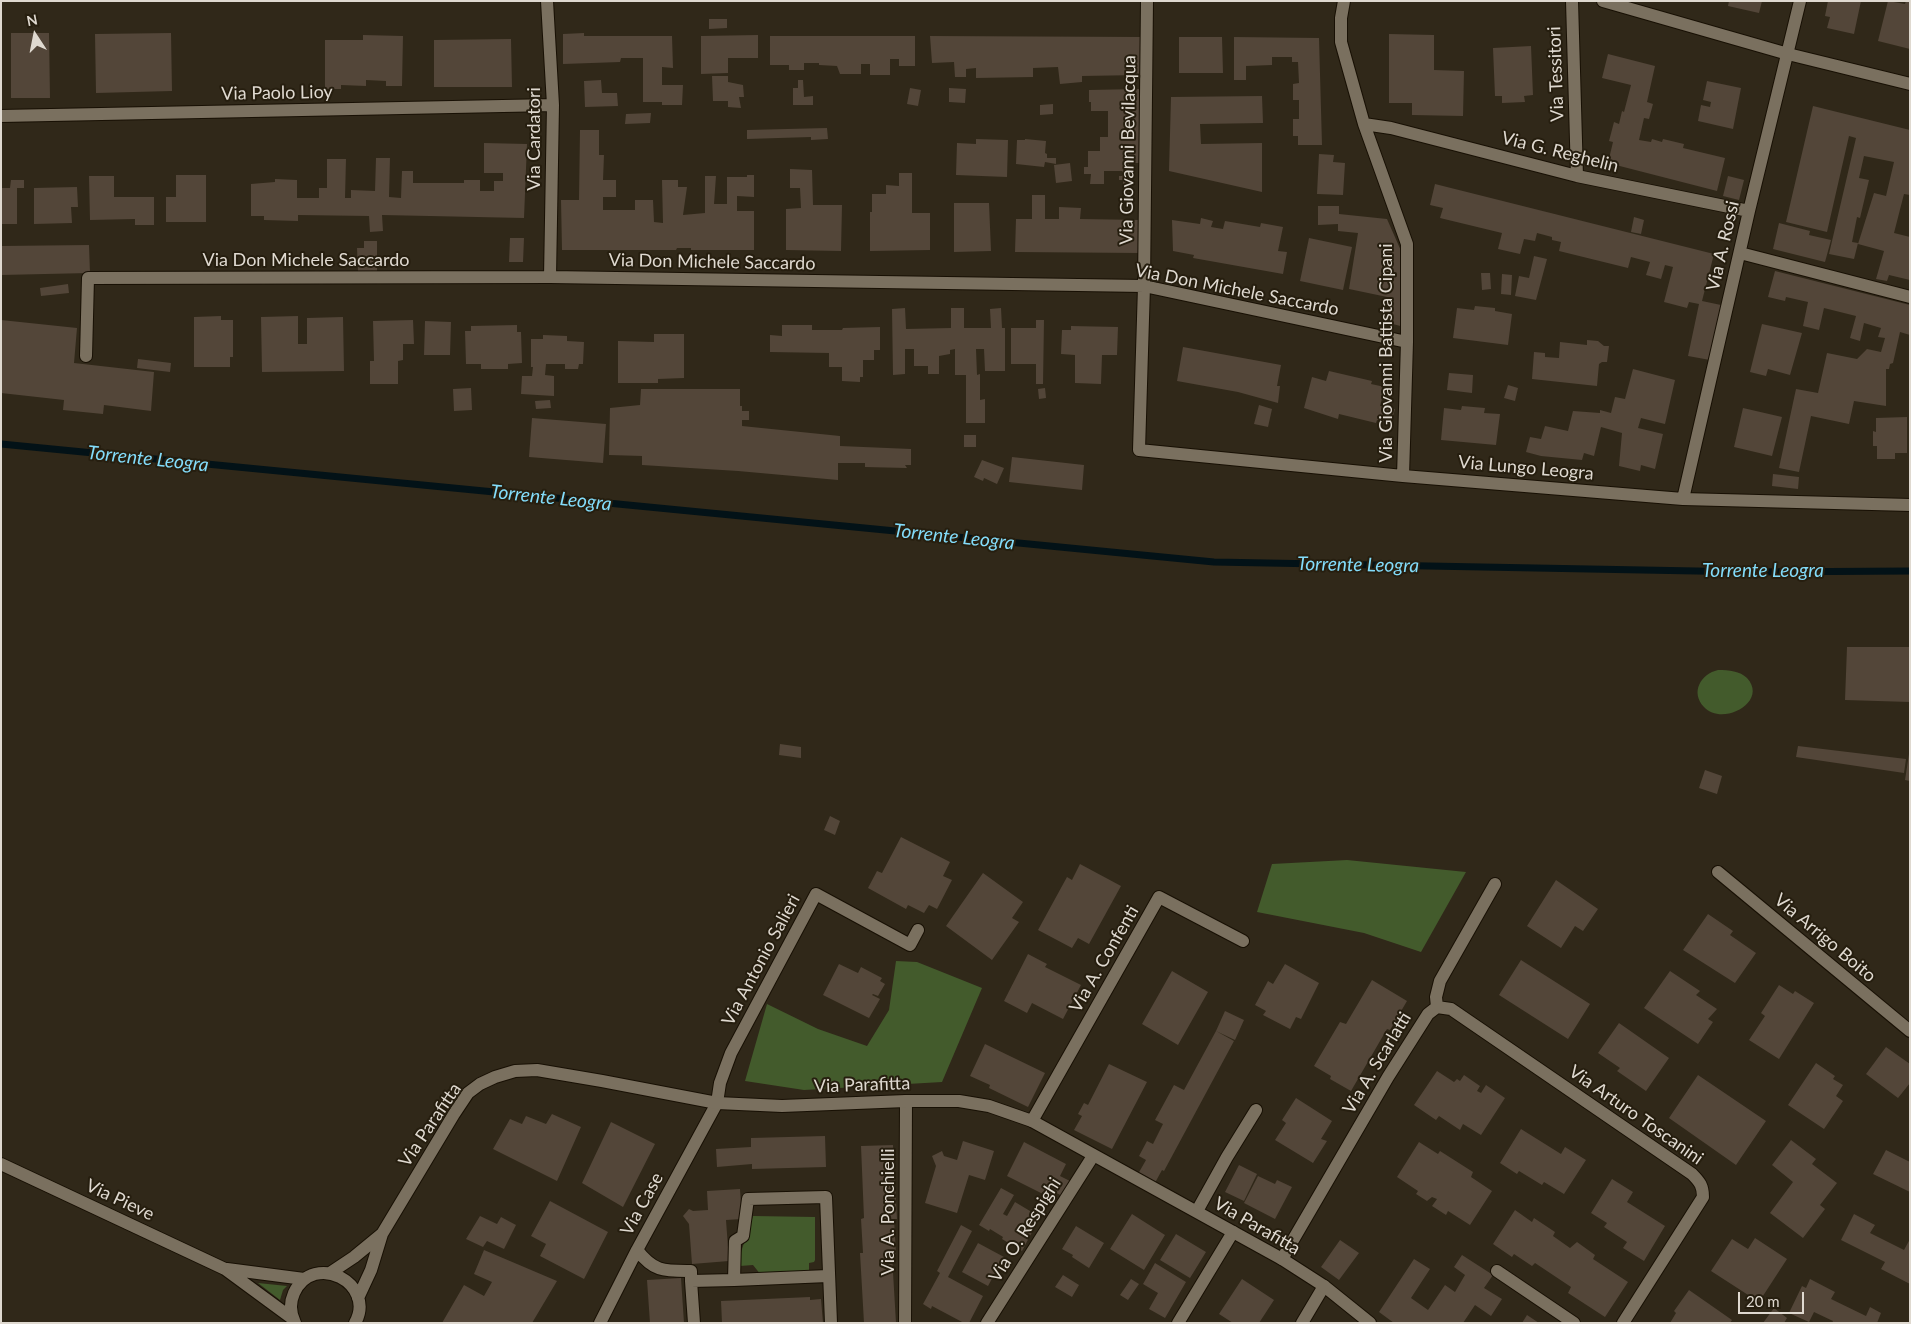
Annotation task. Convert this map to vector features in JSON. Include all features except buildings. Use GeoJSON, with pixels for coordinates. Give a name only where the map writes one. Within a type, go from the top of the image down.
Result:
{"type":"FeatureCollection","features":[{"type":"Feature","properties":{"kind":"street","name":"Via Cardatori"},"geometry":{"type":"LineString","coordinates":[[547,1],[553,105],[550,277]]}},
{"type":"Feature","properties":{"kind":"street","name":"Via Giovanni Bevilacqua"},"geometry":{"type":"LineString","coordinates":[[1140,450],[1147,1]]}},
{"type":"Feature","properties":{"kind":"street","name":"Via Giovanni Battista Cipani"},"geometry":{"type":"LineString","coordinates":[[1344,1],[1341,18],[1341,42],[1364,124],[1407,244],[1407,342],[1403,476]]}},
{"type":"Feature","properties":{"kind":"street","name":"Via Tessitori"},"geometry":{"type":"LineString","coordinates":[[1572,1],[1577,176]]}},
{"type":"Feature","properties":{"kind":"street"},"geometry":{"type":"LineString","coordinates":[[1603,1],[1788,54],[1910,84]]}},
{"type":"Feature","properties":{"kind":"street","name":"Via A. Rossi"},"geometry":{"type":"LineString","coordinates":[[1683,499],[1748,211],[1800,1]]}},
{"type":"Feature","properties":{"kind":"street","name":"Via Paolo Lioy"},"geometry":{"type":"LineString","coordinates":[[1,116],[553,105]]}},
{"type":"Feature","properties":{"kind":"street","name":"Via G. Reghelin"},"geometry":{"type":"LineString","coordinates":[[1364,124],[1392,128],[1577,176],[1748,211]]}},
{"type":"Feature","properties":{"kind":"street"},"geometry":{"type":"LineString","coordinates":[[1740,253],[1910,297]]}},
{"type":"Feature","properties":{"kind":"street","name":"Via Don Michele Saccardo"},"geometry":{"type":"LineString","coordinates":[[86,356],[88,278],[550,277],[1144,286],[1407,342]]}},
{"type":"Feature","properties":{"kind":"street","name":"Via Lungo Leogra"},"geometry":{"type":"LineString","coordinates":[[1140,450],[1403,476],[1683,499],[1910,505]]}},
{"type":"Feature","properties":{"kind":"street","name":"Via Arrigo Boito"},"geometry":{"type":"LineString","coordinates":[[1718,872],[1910,1031]]}},
{"type":"Feature","properties":{"kind":"street","name":"Via A. Scarlatti"},"geometry":{"type":"LineString","coordinates":[[1282,1259],[1388,1077],[1428,1014],[1437,1007],[1436,997],[1440,981],[1495,884]]}},
{"type":"Feature","properties":{"kind":"street","name":"Via Antonio Salieri"},"geometry":{"type":"LineString","coordinates":[[716,1103],[720,1083],[731,1053],[816,894],[910,945],[918,930]]}},
{"type":"Feature","properties":{"kind":"street","name":"Via A. Confenti"},"geometry":{"type":"LineString","coordinates":[[1032,1121],[1159,897],[1243,941]]}},
{"type":"Feature","properties":{"kind":"street","name":"Via Arturo Toscanini"},"geometry":{"type":"LineString","coordinates":[[1437,1007],[1451,1009],[1692,1174],[1700,1182],[1703,1188],[1703,1197],[1623,1323]]}},
{"type":"Feature","properties":{"kind":"street","name":"Via Parafitta"},"geometry":{"type":"LineString","coordinates":[[355,1323],[359,1308],[358,1298],[371,1270],[382,1234],[440,1135],[468,1093],[495,1077],[515,1071],[537,1070],[716,1103],[782,1106],[958,1101],[989,1106],[1032,1121],[1282,1259],[1324,1286],[1370,1323]]}},
{"type":"Feature","properties":{"kind":"street","name":"Via A. Ponchielli"},"geometry":{"type":"LineString","coordinates":[[905,1323],[906,1101]]}},
{"type":"Feature","properties":{"kind":"street","name":"Via Case"},"geometry":{"type":"LineString","coordinates":[[600,1323],[716,1103]]}},
{"type":"Feature","properties":{"kind":"street"},"geometry":{"type":"LineString","coordinates":[[1197,1211],[1256,1110]]}},
{"type":"Feature","properties":{"kind":"street","name":"Via O. Respighi"},"geometry":{"type":"LineString","coordinates":[[987,1323],[1093,1156]]}},
{"type":"Feature","properties":{"kind":"street","name":"Via Pieve"},"geometry":{"type":"LineString","coordinates":[[1,1164],[225,1269],[294,1321]]}},
{"type":"Feature","properties":{"kind":"street"},"geometry":{"type":"LineString","coordinates":[[734,1280],[735,1241],[743,1236],[748,1199],[826,1196],[831,1323]]}},
{"type":"Feature","properties":{"kind":"street"},"geometry":{"type":"LineString","coordinates":[[1178,1323],[1233,1232]]}},
{"type":"Feature","properties":{"kind":"street","name":"Via Parafitta"},"geometry":{"type":"LineString","coordinates":[[330,1273],[354,1257],[382,1234]]}},
{"type":"Feature","properties":{"kind":"street"},"geometry":{"type":"LineString","coordinates":[[637,1250],[655,1268],[691,1271],[694,1323]]}},
{"type":"Feature","properties":{"kind":"street","name":"Via Pieve"},"geometry":{"type":"LineString","coordinates":[[225,1269],[304,1279]]}},
{"type":"Feature","properties":{"kind":"street"},"geometry":{"type":"LineString","coordinates":[[1497,1271],[1574,1323]]}},
{"type":"Feature","properties":{"kind":"street"},"geometry":{"type":"LineString","coordinates":[[294,1321],[291,1308],[292,1297],[304,1279],[312,1275],[330,1273],[339,1276],[348,1281],[354,1288],[358,1298]]}},
{"type":"Feature","properties":{"kind":"street"},"geometry":{"type":"LineString","coordinates":[[691,1281],[828,1276]]}},
{"type":"Feature","properties":{"kind":"street"},"geometry":{"type":"LineString","coordinates":[[1302,1323],[1324,1286]]}},
{"type":"Feature","properties":{"kind":"green space"},"geometry":{"type":"Polygon","coordinates":[[[1718,670],[1738,672],[1747,678],[1752,687],[1752,695],[1748,703],[1731,713],[1721,714],[1712,712],[1704,707],[1698,695],[1699,684],[1702,680],[1707,675],[1718,670]]]}},
{"type":"Feature","properties":{"kind":"green space"},"geometry":{"type":"Polygon","coordinates":[[[1347,860],[1466,872],[1421,952],[1364,933],[1257,912],[1272,864],[1347,860]]]}},
{"type":"Feature","properties":{"kind":"green space"},"geometry":{"type":"Polygon","coordinates":[[[896,961],[917,962],[982,988],[942,1082],[804,1090],[745,1081],[767,1004],[818,1029],[867,1046],[889,1010],[896,961]]]}},
{"type":"Feature","properties":{"kind":"green space"},"geometry":{"type":"Polygon","coordinates":[[[753,1216],[815,1217],[815,1260],[809,1263],[809,1273],[761,1275],[753,1265],[740,1266],[738,1261],[753,1216]]]}},
{"type":"Feature","properties":{"kind":"green space"},"geometry":{"type":"Polygon","coordinates":[[[258,1283],[287,1286],[283,1290],[280,1300],[258,1283]]]}},
{"type":"Feature","properties":{"kind":"waterway","name":"Torrente Leogra"},"geometry":{"type":"LineString","coordinates":[[1,444],[1214,562],[1750,572],[1910,571]]}}]}
